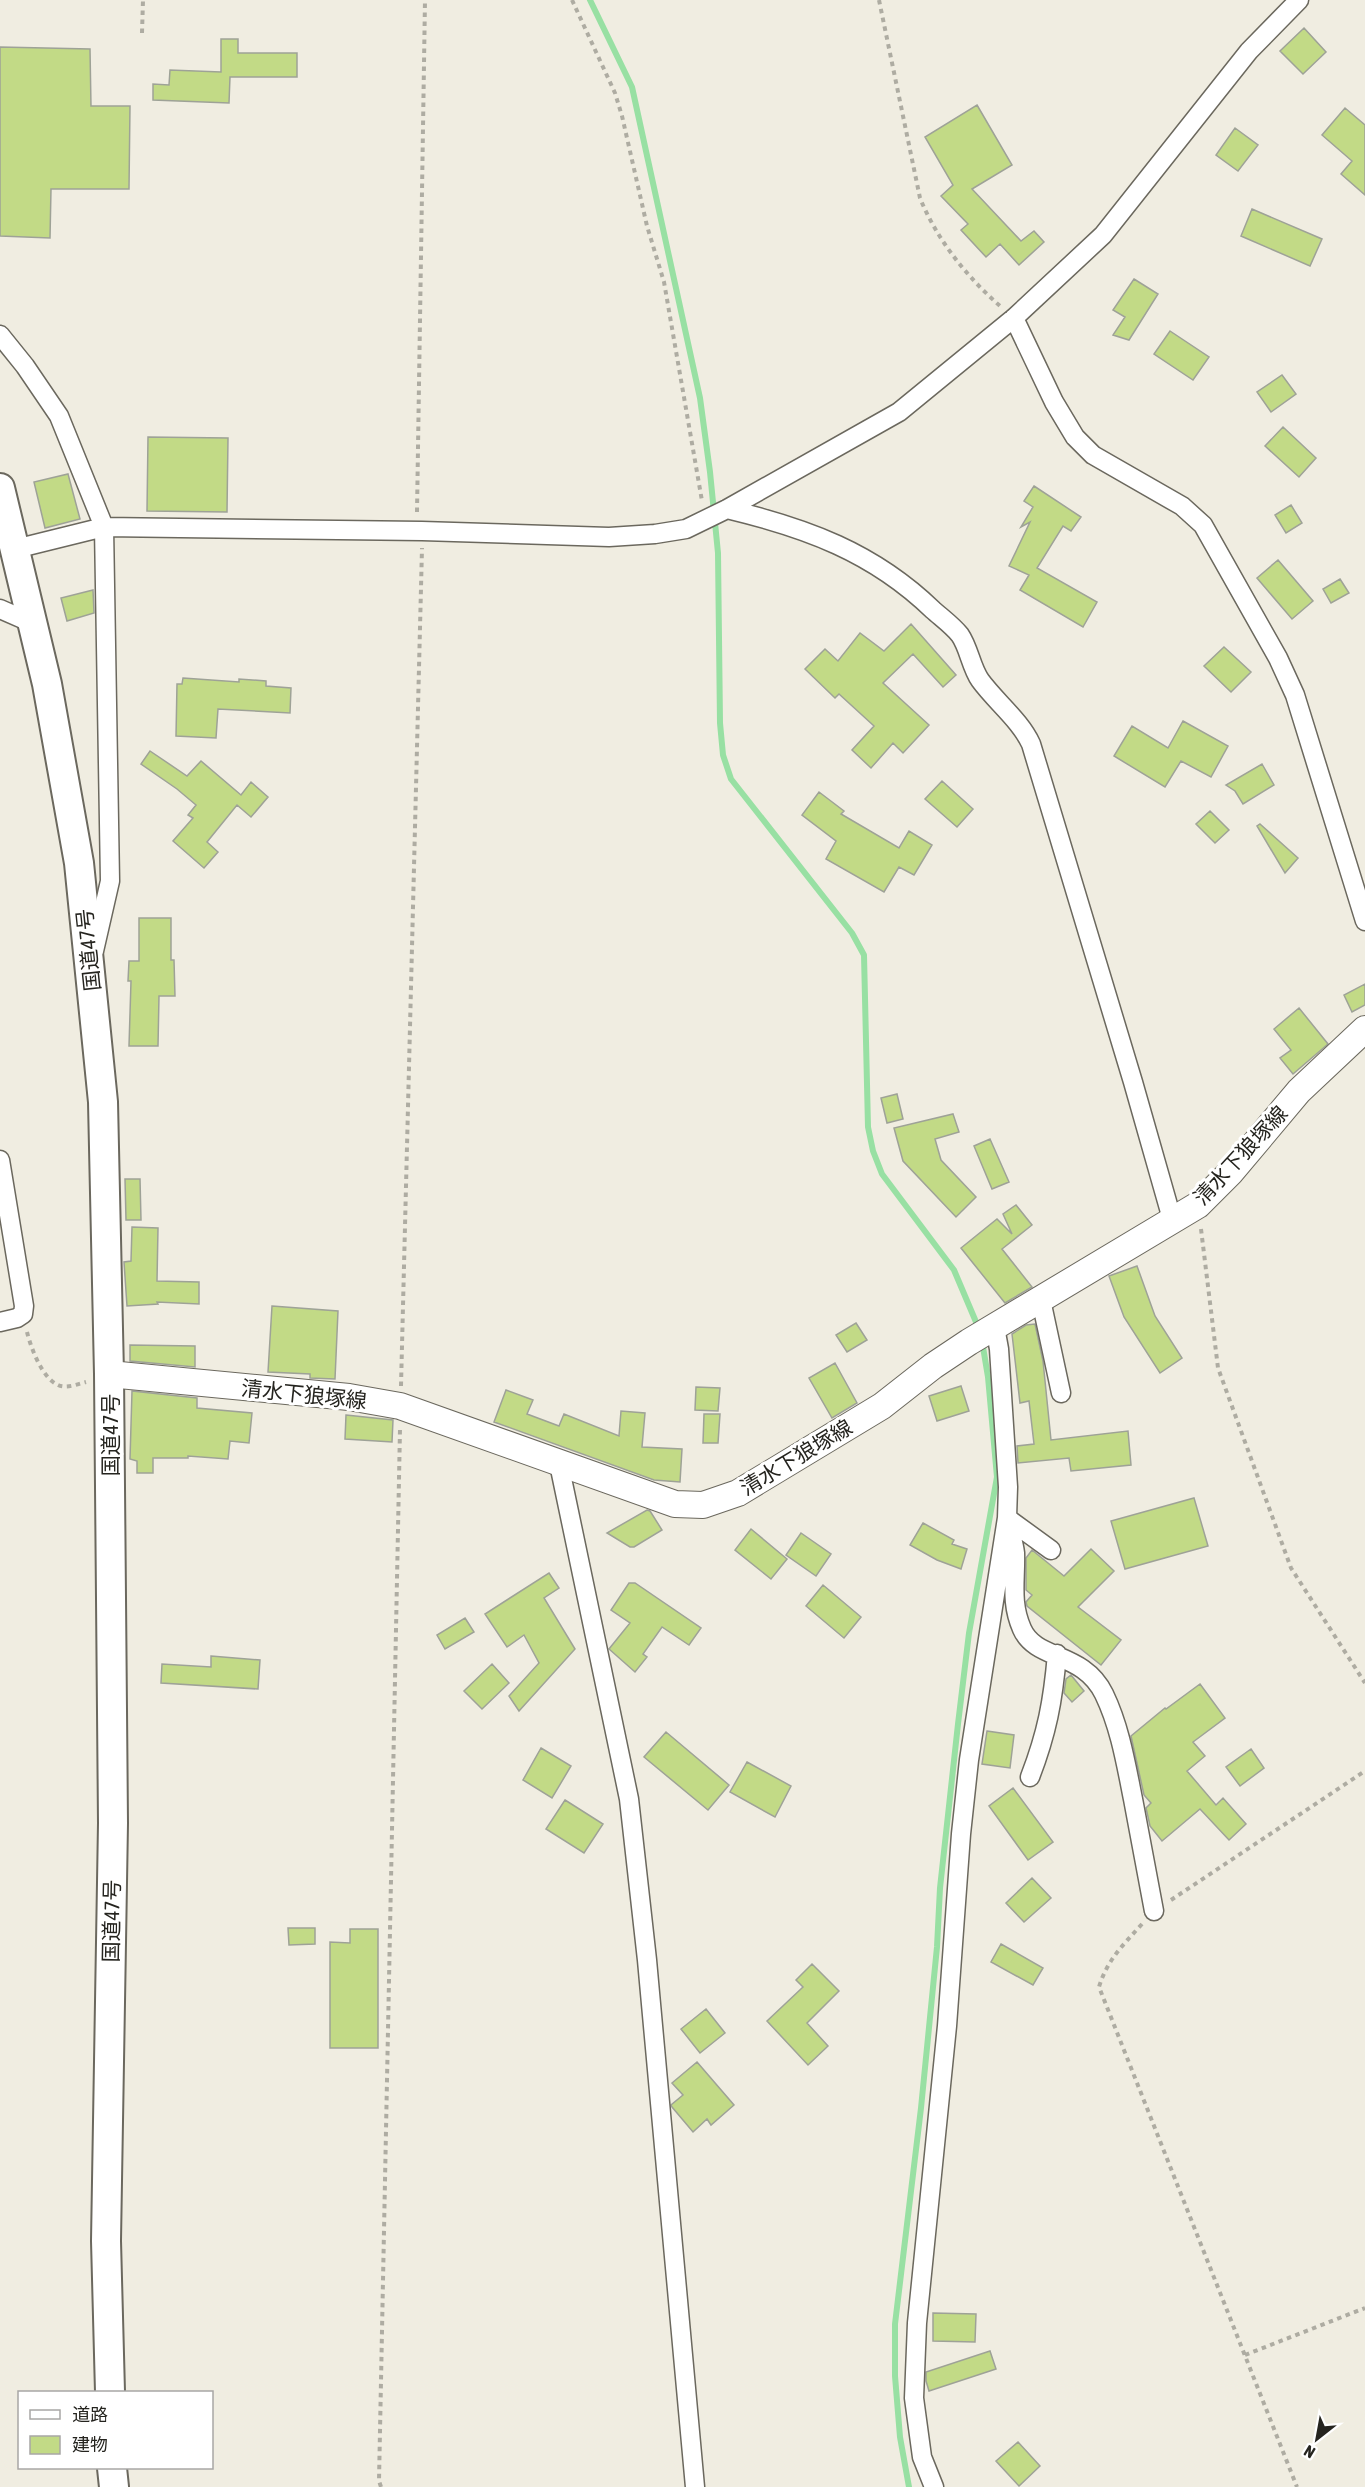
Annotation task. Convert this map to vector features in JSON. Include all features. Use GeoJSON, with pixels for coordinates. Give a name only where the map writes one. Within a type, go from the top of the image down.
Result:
{"type":"FeatureCollection","features":[{"type":"Feature","properties":{"kind":"highway","name":"国道47号"},"geometry":{"type":"LineString","coordinates":[[0,488],[47,684],[79,863],[104,1102],[113,1812],[106,2241],[110,2391]]}},
{"type":"Feature","properties":{"kind":"highway"},"geometry":{"type":"LineString","coordinates":[[112,2469],[114,2487]]}},
{"type":"Feature","properties":{"kind":"main road","name":"清水下狼塚線"},"geometry":{"type":"LineString","coordinates":[[109,1374],[349,1396],[400,1406],[675,1504],[703,1505],[738,1493],[882,1406],[933,1366],[1198,1205],[1231,1172],[1299,1091],[1365,1029]]}},
{"type":"Feature","properties":{"kind":"street"},"geometry":{"type":"LineString","coordinates":[[15,549],[105,526],[419,530],[609,537],[686,529],[899,412],[1014,318],[1103,235],[1249,51],[1299,0]]}},
{"type":"Feature","properties":{"kind":"street"},"geometry":{"type":"LineString","coordinates":[[1014,318],[1054,402],[1075,437],[1093,455],[1182,506],[1203,525],[1278,658],[1295,695],[1365,921]]}},
{"type":"Feature","properties":{"kind":"street"},"geometry":{"type":"LineString","coordinates":[[0,336],[25,366],[59,416],[105,526],[110,881],[102,925],[89,966]]}},
{"type":"Feature","properties":{"kind":"street"},"geometry":{"type":"LineString","coordinates":[[715,515],[777,521],[834,542],[882,567],[925,602],[961,636],[973,670],[994,700],[1025,731],[1031,744],[1127,1060],[1172,1219]]}},
{"type":"Feature","properties":{"kind":"street"},"geometry":{"type":"LineString","coordinates":[[0,609],[32,623]]}},
{"type":"Feature","properties":{"kind":"street"},"geometry":{"type":"LineString","coordinates":[[0,1160],[24,1306],[23,1314],[1,1322]]}},
{"type":"Feature","properties":{"kind":"street"},"geometry":{"type":"LineString","coordinates":[[1041,1300],[1061,1394]]}},
{"type":"Feature","properties":{"kind":"street"},"geometry":{"type":"LineString","coordinates":[[985,1333],[999,1349],[1007,1518],[1015,1552],[1012,1581],[1014,1606],[1022,1630],[1033,1646],[1057,1654],[1085,1670],[1097,1681],[1105,1695],[1123,1750],[1154,1911]]}},
{"type":"Feature","properties":{"kind":"street"},"geometry":{"type":"LineString","coordinates":[[559,1464],[629,1799],[647,1960],[695,2487]]}},
{"type":"Feature","properties":{"kind":"street"},"geometry":{"type":"LineString","coordinates":[[1007,1518],[1051,1550]]}},
{"type":"Feature","properties":{"kind":"street"},"geometry":{"type":"LineString","coordinates":[[934,2487],[922,2457],[914,2398],[916,2323],[947,2026],[961,1834],[969,1760],[1007,1518]]}},
{"type":"Feature","properties":{"kind":"street"},"geometry":{"type":"LineString","coordinates":[[1030,1777],[1044,1739],[1052,1705],[1057,1654]]}},
{"type":"Feature","properties":{"kind":"path"},"geometry":{"type":"LineString","coordinates":[[142,0],[142,33]]}},
{"type":"Feature","properties":{"kind":"path"},"geometry":{"type":"LineString","coordinates":[[381,2487],[400,1406],[419,530],[425,0]]}},
{"type":"Feature","properties":{"kind":"path"},"geometry":{"type":"LineString","coordinates":[[572,0],[615,93],[622,116],[647,226],[664,282],[715,515]]}},
{"type":"Feature","properties":{"kind":"path"},"geometry":{"type":"LineString","coordinates":[[879,0],[924,208],[968,276],[1014,318]]}},
{"type":"Feature","properties":{"kind":"path"},"geometry":{"type":"LineString","coordinates":[[1198,1205],[1218,1368],[1291,1568],[1365,1683]]}},
{"type":"Feature","properties":{"kind":"path"},"geometry":{"type":"LineString","coordinates":[[23,1314],[32,1353],[48,1377],[58,1386],[70,1386],[109,1374]]}},
{"type":"Feature","properties":{"kind":"path"},"geometry":{"type":"LineString","coordinates":[[1297,2487],[1100,1987],[1104,1971],[1113,1956],[1154,1911],[1365,1771]]}},
{"type":"Feature","properties":{"kind":"path"},"geometry":{"type":"LineString","coordinates":[[1245,2355],[1365,2307]]}},
{"type":"Feature","properties":{"kind":"building"},"geometry":{"type":"Polygon","coordinates":[[[1304,28],[1326,52],[1303,74],[1280,51],[1304,28]]]}},
{"type":"Feature","properties":{"kind":"building"},"geometry":{"type":"Polygon","coordinates":[[[221,39],[238,39],[238,53],[297,53],[297,77],[230,77],[229,103],[153,100],[153,84],[169,85],[170,70],[221,72],[221,39]]]}},
{"type":"Feature","properties":{"kind":"building"},"geometry":{"type":"Polygon","coordinates":[[[0,47],[90,49],[91,106],[130,106],[129,189],[51,189],[50,238],[0,236],[0,47]]]}},
{"type":"Feature","properties":{"kind":"building"},"geometry":{"type":"Polygon","coordinates":[[[977,105],[1012,165],[972,189],[1021,241],[1034,231],[1044,242],[1019,265],[1000,244],[986,257],[961,230],[968,224],[941,196],[953,185],[925,137],[977,105]]]}},
{"type":"Feature","properties":{"kind":"building"},"geometry":{"type":"Polygon","coordinates":[[[1345,108],[1365,125],[1365,195],[1341,174],[1352,161],[1322,135],[1345,108]]]}},
{"type":"Feature","properties":{"kind":"building"},"geometry":{"type":"Polygon","coordinates":[[[1235,128],[1258,145],[1238,171],[1216,155],[1235,128]]]}},
{"type":"Feature","properties":{"kind":"building"},"geometry":{"type":"Polygon","coordinates":[[[1252,209],[1322,239],[1310,266],[1241,236],[1252,209]]]}},
{"type":"Feature","properties":{"kind":"building"},"geometry":{"type":"Polygon","coordinates":[[[1134,279],[1158,294],[1129,340],[1113,335],[1125,317],[1113,310],[1134,279]]]}},
{"type":"Feature","properties":{"kind":"building"},"geometry":{"type":"Polygon","coordinates":[[[1170,331],[1209,357],[1193,380],[1154,354],[1170,331]]]}},
{"type":"Feature","properties":{"kind":"building"},"geometry":{"type":"Polygon","coordinates":[[[1282,375],[1296,394],[1271,412],[1257,392],[1282,375]]]}},
{"type":"Feature","properties":{"kind":"building"},"geometry":{"type":"Polygon","coordinates":[[[1283,427],[1316,458],[1299,477],[1265,446],[1283,427]]]}},
{"type":"Feature","properties":{"kind":"building"},"geometry":{"type":"Polygon","coordinates":[[[148,437],[228,438],[227,512],[147,511],[148,437]]]}},
{"type":"Feature","properties":{"kind":"building"},"geometry":{"type":"Polygon","coordinates":[[[68,474],[80,519],[45,528],[34,482],[68,474]]]}},
{"type":"Feature","properties":{"kind":"building"},"geometry":{"type":"Polygon","coordinates":[[[1034,486],[1081,517],[1071,531],[1063,526],[1037,568],[1097,602],[1083,627],[1020,590],[1029,575],[1009,566],[1030,522],[1021,527],[1033,507],[1024,501],[1034,486]]]}},
{"type":"Feature","properties":{"kind":"building"},"geometry":{"type":"Polygon","coordinates":[[[1291,505],[1302,523],[1286,533],[1275,515],[1291,505]]]}},
{"type":"Feature","properties":{"kind":"building"},"geometry":{"type":"Polygon","coordinates":[[[1278,560],[1313,601],[1292,619],[1257,578],[1278,560]]]}},
{"type":"Feature","properties":{"kind":"building"},"geometry":{"type":"Polygon","coordinates":[[[1340,579],[1349,593],[1331,603],[1323,589],[1340,579]]]}},
{"type":"Feature","properties":{"kind":"building"},"geometry":{"type":"Polygon","coordinates":[[[93,590],[94,613],[67,621],[61,598],[93,590]]]}},
{"type":"Feature","properties":{"kind":"building"},"geometry":{"type":"Polygon","coordinates":[[[911,624],[956,675],[943,687],[913,654],[883,683],[929,725],[903,753],[893,743],[871,768],[852,750],[874,726],[839,694],[835,698],[805,669],[825,649],[838,661],[860,633],[884,651],[911,624]]]}},
{"type":"Feature","properties":{"kind":"building"},"geometry":{"type":"Polygon","coordinates":[[[1224,647],[1251,672],[1231,692],[1204,666],[1224,647]]]}},
{"type":"Feature","properties":{"kind":"building"},"geometry":{"type":"Polygon","coordinates":[[[183,678],[239,682],[239,679],[266,681],[266,686],[291,688],[290,713],[218,709],[216,738],[176,736],[177,684],[182,684],[183,678]]]}},
{"type":"Feature","properties":{"kind":"building"},"geometry":{"type":"Polygon","coordinates":[[[1183,721],[1228,746],[1211,777],[1181,761],[1165,787],[1114,756],[1132,726],[1168,748],[1183,721]]]}},
{"type":"Feature","properties":{"kind":"building"},"geometry":{"type":"Polygon","coordinates":[[[150,751],[187,776],[201,761],[241,795],[251,782],[268,797],[251,817],[237,805],[207,842],[218,852],[204,868],[173,841],[193,818],[188,815],[196,805],[141,764],[150,751]]]}},
{"type":"Feature","properties":{"kind":"building"},"geometry":{"type":"Polygon","coordinates":[[[1262,764],[1274,785],[1243,804],[1235,791],[1226,785],[1262,764]]]}},
{"type":"Feature","properties":{"kind":"building"},"geometry":{"type":"Polygon","coordinates":[[[942,781],[973,809],[957,827],[925,799],[942,781]]]}},
{"type":"Feature","properties":{"kind":"building"},"geometry":{"type":"Polygon","coordinates":[[[819,792],[844,811],[841,814],[899,848],[909,831],[932,845],[914,875],[899,867],[884,892],[826,859],[836,841],[802,815],[819,792]]]}},
{"type":"Feature","properties":{"kind":"building"},"geometry":{"type":"Polygon","coordinates":[[[1210,811],[1229,830],[1215,843],[1196,824],[1210,811]]]}},
{"type":"Feature","properties":{"kind":"building"},"geometry":{"type":"Polygon","coordinates":[[[1260,824],[1298,858],[1285,873],[1257,826],[1260,824]]]}},
{"type":"Feature","properties":{"kind":"building"},"geometry":{"type":"Polygon","coordinates":[[[139,918],[171,918],[171,960],[174,960],[175,996],[159,996],[158,1046],[129,1046],[131,981],[128,981],[129,961],[139,961],[139,918]]]}},
{"type":"Feature","properties":{"kind":"building"},"geometry":{"type":"Polygon","coordinates":[[[1365,984],[1365,1005],[1352,1012],[1344,995],[1365,984]]]}},
{"type":"Feature","properties":{"kind":"building"},"geometry":{"type":"Polygon","coordinates":[[[1299,1008],[1328,1044],[1293,1074],[1280,1058],[1291,1050],[1274,1029],[1299,1008]]]}},
{"type":"Feature","properties":{"kind":"building"},"geometry":{"type":"Polygon","coordinates":[[[897,1094],[903,1119],[887,1123],[881,1098],[897,1094]]]}},
{"type":"Feature","properties":{"kind":"building"},"geometry":{"type":"Polygon","coordinates":[[[953,1114],[959,1132],[935,1139],[941,1160],[976,1197],[956,1217],[903,1161],[894,1128],[953,1114]]]}},
{"type":"Feature","properties":{"kind":"building"},"geometry":{"type":"Polygon","coordinates":[[[990,1139],[1009,1182],[992,1189],[974,1146],[990,1139]]]}},
{"type":"Feature","properties":{"kind":"building"},"geometry":{"type":"Polygon","coordinates":[[[125,1179],[140,1179],[141,1220],[126,1220],[125,1179]]]}},
{"type":"Feature","properties":{"kind":"building"},"geometry":{"type":"Polygon","coordinates":[[[1016,1205],[1032,1225],[1002,1249],[1032,1287],[1005,1303],[961,1248],[997,1219],[1012,1234],[1003,1214],[1016,1205]]]}},
{"type":"Feature","properties":{"kind":"building"},"geometry":{"type":"Polygon","coordinates":[[[132,1227],[158,1228],[157,1281],[199,1282],[199,1304],[157,1302],[158,1304],[127,1306],[124,1262],[131,1261],[132,1227]]]}},
{"type":"Feature","properties":{"kind":"building"},"geometry":{"type":"Polygon","coordinates":[[[1137,1266],[1155,1316],[1182,1358],[1160,1373],[1124,1317],[1109,1276],[1137,1266]]]}},
{"type":"Feature","properties":{"kind":"building"},"geometry":{"type":"Polygon","coordinates":[[[272,1306],[338,1311],[335,1379],[310,1378],[310,1374],[268,1372],[272,1306]]]}},
{"type":"Feature","properties":{"kind":"building"},"geometry":{"type":"Polygon","coordinates":[[[856,1323],[867,1340],[847,1352],[836,1335],[856,1323]]]}},
{"type":"Feature","properties":{"kind":"building"},"geometry":{"type":"Polygon","coordinates":[[[1035,1324],[1043,1361],[1051,1440],[1128,1431],[1131,1465],[1071,1471],[1069,1458],[1018,1463],[1017,1446],[1034,1444],[1029,1401],[1020,1403],[1012,1334],[1026,1325],[1035,1324]]]}},
{"type":"Feature","properties":{"kind":"building"},"geometry":{"type":"Polygon","coordinates":[[[130,1345],[195,1346],[195,1367],[130,1361],[130,1345]]]}},
{"type":"Feature","properties":{"kind":"building"},"geometry":{"type":"Polygon","coordinates":[[[835,1363],[857,1403],[832,1418],[809,1378],[835,1363]]]}},
{"type":"Feature","properties":{"kind":"building"},"geometry":{"type":"Polygon","coordinates":[[[961,1386],[969,1411],[937,1421],[929,1396],[961,1386]]]}},
{"type":"Feature","properties":{"kind":"building"},"geometry":{"type":"Polygon","coordinates":[[[696,1387],[720,1388],[718,1411],[695,1410],[696,1387]]]}},
{"type":"Feature","properties":{"kind":"building"},"geometry":{"type":"Polygon","coordinates":[[[506,1390],[533,1400],[527,1414],[559,1426],[564,1414],[619,1436],[621,1411],[645,1413],[642,1447],[682,1449],[680,1482],[654,1480],[494,1422],[506,1390]]]}},
{"type":"Feature","properties":{"kind":"building"},"geometry":{"type":"Polygon","coordinates":[[[132,1391],[197,1398],[197,1408],[252,1413],[249,1443],[230,1441],[228,1459],[188,1456],[188,1458],[153,1458],[153,1473],[137,1473],[137,1461],[130,1459],[132,1391]]]}},
{"type":"Feature","properties":{"kind":"building"},"geometry":{"type":"Polygon","coordinates":[[[704,1414],[720,1414],[718,1443],[703,1443],[704,1414]]]}},
{"type":"Feature","properties":{"kind":"building"},"geometry":{"type":"Polygon","coordinates":[[[346,1415],[393,1420],[392,1442],[345,1439],[346,1415]]]}},
{"type":"Feature","properties":{"kind":"building"},"geometry":{"type":"Polygon","coordinates":[[[1194,1498],[1208,1546],[1125,1569],[1111,1521],[1194,1498]]]}},
{"type":"Feature","properties":{"kind":"building"},"geometry":{"type":"Polygon","coordinates":[[[647,1510],[662,1530],[634,1547],[630,1547],[607,1533],[647,1510]]]}},
{"type":"Feature","properties":{"kind":"building"},"geometry":{"type":"Polygon","coordinates":[[[923,1523],[954,1540],[952,1544],[967,1549],[961,1569],[937,1560],[910,1545],[923,1523]]]}},
{"type":"Feature","properties":{"kind":"building"},"geometry":{"type":"Polygon","coordinates":[[[751,1529],[787,1559],[771,1579],[735,1550],[751,1529]]]}},
{"type":"Feature","properties":{"kind":"building"},"geometry":{"type":"Polygon","coordinates":[[[801,1533],[831,1554],[816,1576],[786,1555],[801,1533]]]}},
{"type":"Feature","properties":{"kind":"building"},"geometry":{"type":"Polygon","coordinates":[[[1091,1549],[1114,1571],[1078,1607],[1121,1640],[1101,1665],[1027,1606],[1026,1602],[1032,1595],[1026,1590],[1026,1558],[1032,1550],[1064,1576],[1091,1549]]]}},
{"type":"Feature","properties":{"kind":"building"},"geometry":{"type":"Polygon","coordinates":[[[549,1573],[559,1588],[544,1598],[575,1649],[519,1711],[509,1696],[539,1663],[524,1635],[507,1647],[485,1614],[549,1573]]]}},
{"type":"Feature","properties":{"kind":"building"},"geometry":{"type":"Polygon","coordinates":[[[629,1583],[635,1583],[701,1628],[689,1645],[662,1627],[643,1654],[647,1657],[635,1672],[609,1649],[630,1623],[611,1610],[629,1583]]]}},
{"type":"Feature","properties":{"kind":"building"},"geometry":{"type":"Polygon","coordinates":[[[823,1585],[861,1617],[844,1638],[806,1606],[823,1585]]]}},
{"type":"Feature","properties":{"kind":"building"},"geometry":{"type":"Polygon","coordinates":[[[465,1618],[474,1632],[445,1649],[437,1635],[465,1618]]]}},
{"type":"Feature","properties":{"kind":"building"},"geometry":{"type":"Polygon","coordinates":[[[211,1656],[260,1660],[258,1689],[161,1683],[162,1664],[211,1667],[211,1656]]]}},
{"type":"Feature","properties":{"kind":"building"},"geometry":{"type":"Polygon","coordinates":[[[492,1664],[509,1683],[482,1709],[464,1691],[492,1664]]]}},
{"type":"Feature","properties":{"kind":"building"},"geometry":{"type":"Polygon","coordinates":[[[1071,1675],[1084,1691],[1072,1702],[1064,1693],[1066,1679],[1071,1675]]]}},
{"type":"Feature","properties":{"kind":"building"},"geometry":{"type":"Polygon","coordinates":[[[1200,1684],[1225,1718],[1193,1742],[1205,1756],[1187,1771],[1216,1805],[1223,1798],[1246,1824],[1229,1840],[1200,1809],[1162,1841],[1150,1826],[1146,1808],[1151,1803],[1144,1795],[1131,1736],[1165,1708],[1200,1684]]]}},
{"type":"Feature","properties":{"kind":"building"},"geometry":{"type":"Polygon","coordinates":[[[987,1731],[1014,1735],[1010,1768],[982,1764],[987,1731]]]}},
{"type":"Feature","properties":{"kind":"building"},"geometry":{"type":"Polygon","coordinates":[[[666,1732],[729,1785],[708,1810],[644,1757],[666,1732]]]}},
{"type":"Feature","properties":{"kind":"building"},"geometry":{"type":"Polygon","coordinates":[[[541,1748],[571,1766],[552,1798],[523,1780],[541,1748]]]}},
{"type":"Feature","properties":{"kind":"building"},"geometry":{"type":"Polygon","coordinates":[[[1251,1749],[1264,1768],[1240,1786],[1226,1767],[1251,1749]]]}},
{"type":"Feature","properties":{"kind":"building"},"geometry":{"type":"Polygon","coordinates":[[[747,1762],[791,1786],[775,1817],[730,1792],[747,1762]]]}},
{"type":"Feature","properties":{"kind":"building"},"geometry":{"type":"Polygon","coordinates":[[[1013,1788],[1053,1842],[1028,1860],[989,1806],[1013,1788]]]}},
{"type":"Feature","properties":{"kind":"building"},"geometry":{"type":"Polygon","coordinates":[[[565,1800],[603,1824],[584,1853],[546,1829],[565,1800]]]}},
{"type":"Feature","properties":{"kind":"building"},"geometry":{"type":"Polygon","coordinates":[[[1032,1878],[1051,1898],[1024,1922],[1006,1903],[1032,1878]]]}},
{"type":"Feature","properties":{"kind":"building"},"geometry":{"type":"Polygon","coordinates":[[[288,1928],[315,1928],[315,1944],[289,1945],[288,1928]]]}},
{"type":"Feature","properties":{"kind":"building"},"geometry":{"type":"Polygon","coordinates":[[[350,1929],[378,1929],[378,2048],[330,2048],[330,1942],[350,1943],[350,1929]]]}},
{"type":"Feature","properties":{"kind":"building"},"geometry":{"type":"Polygon","coordinates":[[[1001,1944],[1043,1968],[1033,1985],[991,1962],[1001,1944]]]}},
{"type":"Feature","properties":{"kind":"building"},"geometry":{"type":"Polygon","coordinates":[[[812,1964],[839,1991],[807,2023],[828,2046],[808,2065],[767,2021],[803,1987],[796,1980],[812,1964]]]}},
{"type":"Feature","properties":{"kind":"building"},"geometry":{"type":"Polygon","coordinates":[[[706,2009],[725,2033],[700,2053],[681,2029],[706,2009]]]}},
{"type":"Feature","properties":{"kind":"building"},"geometry":{"type":"Polygon","coordinates":[[[697,2062],[734,2105],[711,2125],[707,2119],[693,2132],[671,2105],[683,2095],[672,2083],[697,2062]]]}},
{"type":"Feature","properties":{"kind":"building"},"geometry":{"type":"Polygon","coordinates":[[[933,2313],[976,2314],[975,2342],[933,2341],[933,2313]]]}},
{"type":"Feature","properties":{"kind":"building"},"geometry":{"type":"Polygon","coordinates":[[[990,2351],[996,2369],[929,2391],[926,2372],[990,2351]]]}},
{"type":"Feature","properties":{"kind":"building"},"geometry":{"type":"Polygon","coordinates":[[[1018,2442],[1040,2466],[1019,2486],[996,2461],[1018,2442]]]}},
{"type":"Feature","properties":{"kind":"waterway"},"geometry":{"type":"LineString","coordinates":[[590,0],[632,87],[700,398],[718,553],[720,723],[723,755],[731,779],[852,933],[864,955],[868,1127],[873,1151],[882,1174],[954,1270],[979,1329]]}},
{"type":"Feature","properties":{"kind":"waterway"},"geometry":{"type":"LineString","coordinates":[[909,2487],[900,2437],[895,2376],[895,2324],[921,2108],[937,1947],[940,1888],[958,1724],[969,1633],[997,1477],[988,1377],[982,1341]]}}]}
